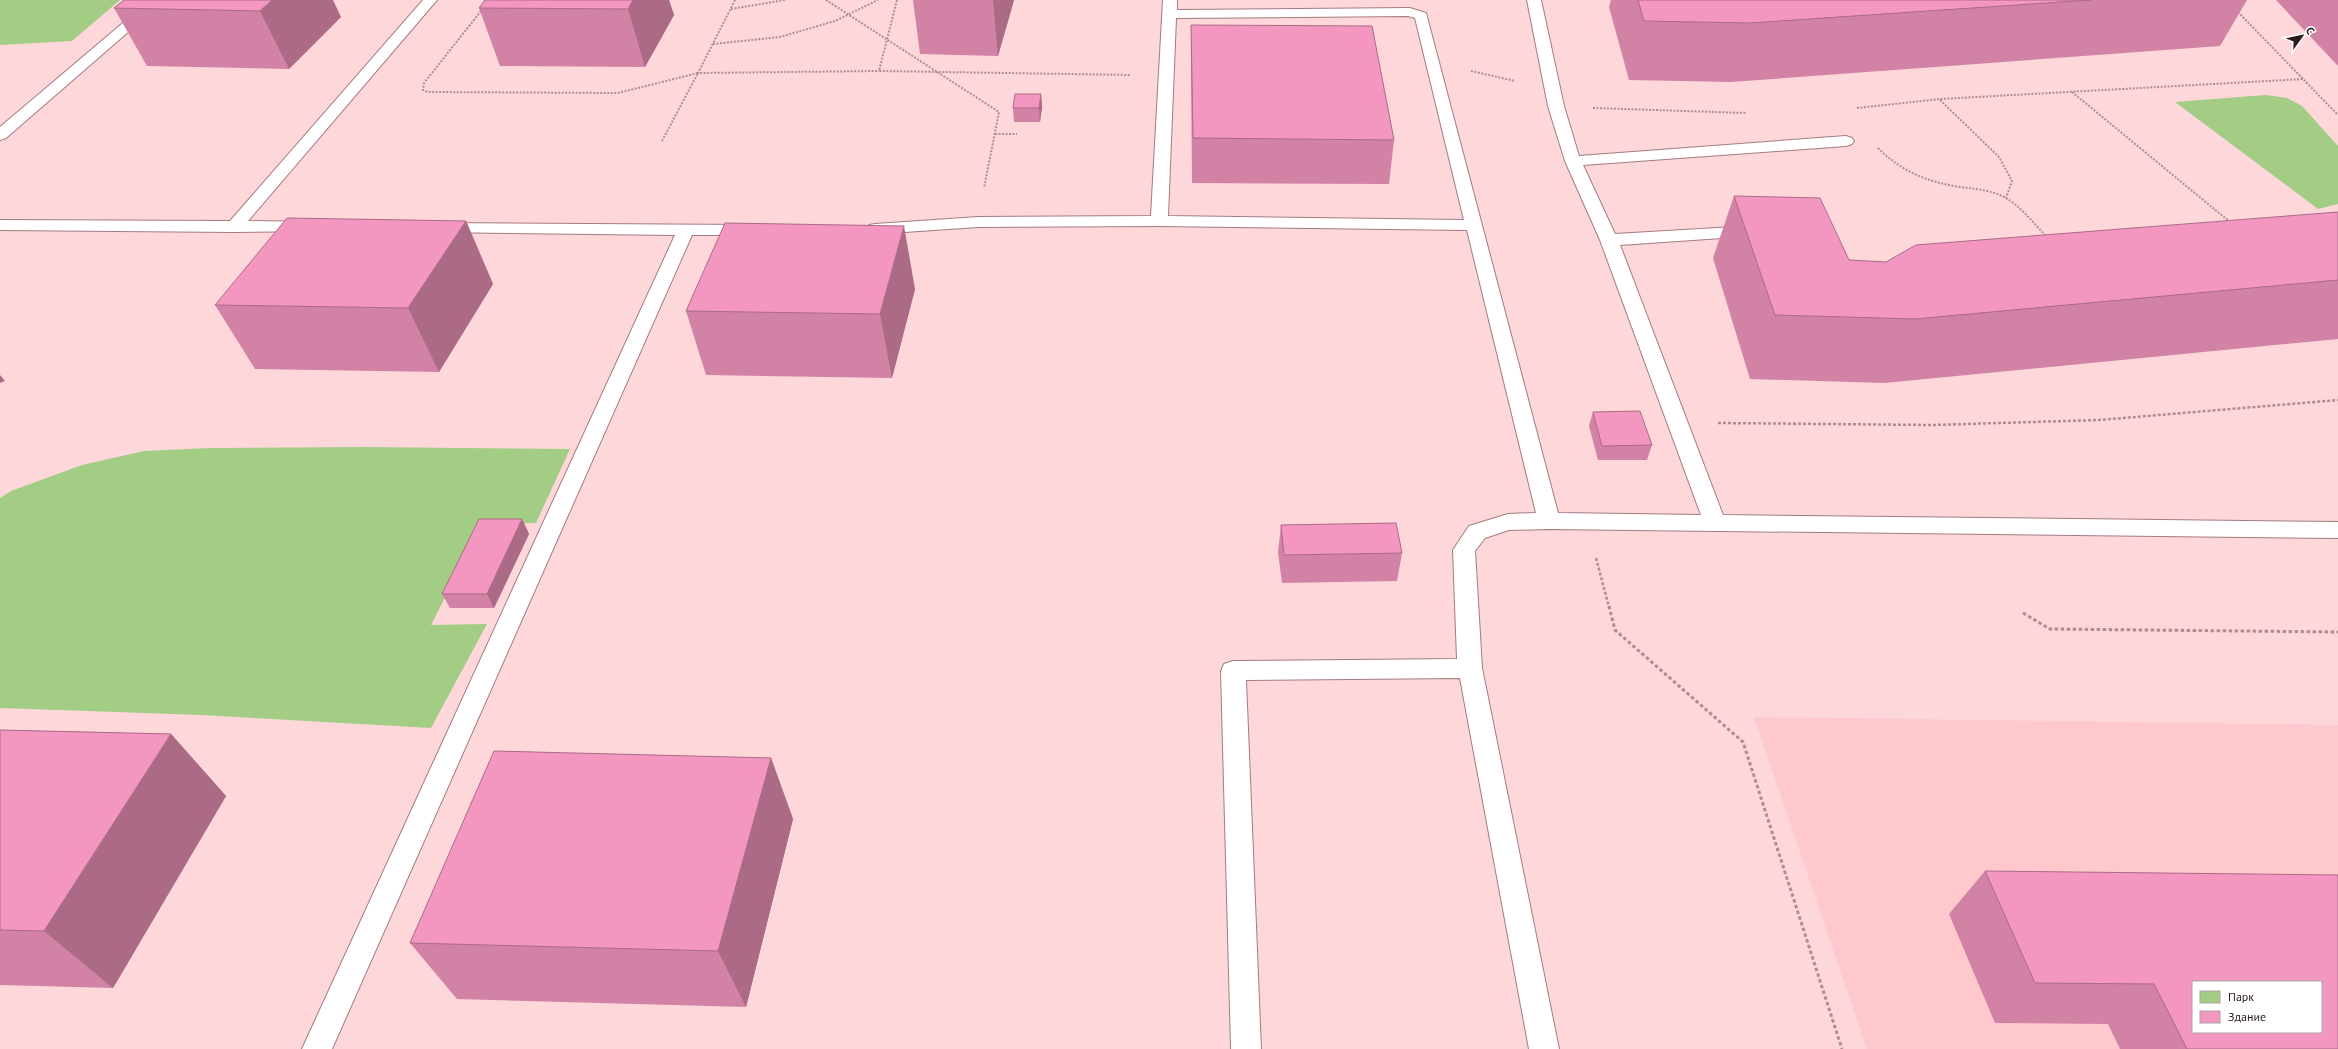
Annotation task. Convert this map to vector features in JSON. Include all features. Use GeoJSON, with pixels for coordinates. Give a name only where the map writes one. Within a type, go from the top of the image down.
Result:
{"type":"FeatureCollection","features":[{"type":"Feature","properties":{"kind":"lane"},"geometry":{"type":"LineString","coordinates":[[0,135],[158,0]]}},
{"type":"Feature","properties":{"kind":"lane"},"geometry":{"type":"LineString","coordinates":[[234,227],[430,0]]}},
{"type":"Feature","properties":{"kind":"lane"},"geometry":{"type":"LineString","coordinates":[[1534,0],[1556,106],[1573,162],[1609,240],[1715,522]]}},
{"type":"Feature","properties":{"kind":"lane"},"geometry":{"type":"LineString","coordinates":[[1159,221],[1170,7],[1410,12],[1421,16],[1549,521]]}},
{"type":"Feature","properties":{"kind":"lane"},"geometry":{"type":"LineString","coordinates":[[1573,162],[1846,141]]}},
{"type":"Feature","properties":{"kind":"lane"},"geometry":{"type":"LineString","coordinates":[[856,229],[903,228],[978,222],[1159,221],[1474,225]]}},
{"type":"Feature","properties":{"kind":"lane"},"geometry":{"type":"LineString","coordinates":[[0,225],[324,227]]}},
{"type":"Feature","properties":{"kind":"lane"},"geometry":{"type":"LineString","coordinates":[[419,228],[685,231],[771,230]]}},
{"type":"Feature","properties":{"kind":"lane"},"geometry":{"type":"LineString","coordinates":[[1609,240],[1771,230]]}},
{"type":"Feature","properties":{"kind":"lane"},"geometry":{"type":"LineString","coordinates":[[317,1049],[685,231]]}},
{"type":"Feature","properties":{"kind":"lane"},"geometry":{"type":"LineString","coordinates":[[1544,1049],[1470,668],[1464,550],[1477,532],[1508,522],[1549,521],[2338,530]]}},
{"type":"Feature","properties":{"kind":"lane"},"geometry":{"type":"LineString","coordinates":[[1246,1049],[1233,671],[1470,668]]}},
{"type":"Feature","properties":{"kind":"path"},"geometry":{"type":"LineString","coordinates":[[662,141],[735,0]]}},
{"type":"Feature","properties":{"kind":"path"},"geometry":{"type":"LineString","coordinates":[[731,9],[785,0]]}},
{"type":"Feature","properties":{"kind":"path"},"geometry":{"type":"LineString","coordinates":[[826,0],[999,112],[978,222]]}},
{"type":"Feature","properties":{"kind":"path"},"geometry":{"type":"LineString","coordinates":[[713,44],[780,38],[849,14],[878,0]]}},
{"type":"Feature","properties":{"kind":"path"},"geometry":{"type":"LineString","coordinates":[[879,71],[897,0]]}},
{"type":"Feature","properties":{"kind":"path"},"geometry":{"type":"LineString","coordinates":[[486,6],[424,83],[423,90],[428,92],[618,93],[698,73],[879,71],[1166,76]]}},
{"type":"Feature","properties":{"kind":"path"},"geometry":{"type":"LineString","coordinates":[[2238,11],[2338,115]]}},
{"type":"Feature","properties":{"kind":"path"},"geometry":{"type":"LineString","coordinates":[[1433,64],[1552,89]]}},
{"type":"Feature","properties":{"kind":"path"},"geometry":{"type":"LineString","coordinates":[[1850,109],[1940,99],[2304,79]]}},
{"type":"Feature","properties":{"kind":"path"},"geometry":{"type":"LineString","coordinates":[[2072,91],[2236,226]]}},
{"type":"Feature","properties":{"kind":"path"},"geometry":{"type":"LineString","coordinates":[[1940,99],[1999,157],[2012,181],[2006,198]]}},
{"type":"Feature","properties":{"kind":"path"},"geometry":{"type":"LineString","coordinates":[[1556,106],[1752,113]]}},
{"type":"Feature","properties":{"kind":"path"},"geometry":{"type":"LineString","coordinates":[[995,134],[1017,134]]}},
{"type":"Feature","properties":{"kind":"path"},"geometry":{"type":"LineString","coordinates":[[1875,144],[1893,164],[1919,178],[1953,186],[1987,190],[2006,198],[2049,239]]}},
{"type":"Feature","properties":{"kind":"path"},"geometry":{"type":"LineString","coordinates":[[1677,422],[1932,425],[2099,420],[2338,400]]}},
{"type":"Feature","properties":{"kind":"path"},"geometry":{"type":"LineString","coordinates":[[1586,522],[1615,630],[1743,742],[1842,1049]]}},
{"type":"Feature","properties":{"kind":"path"},"geometry":{"type":"LineString","coordinates":[[2023,614],[2050,629],[2338,632]]}},
{"type":"Feature","properties":{"kind":"shaded area"},"geometry":{"type":"Polygon","coordinates":[[[1754,717],[2338,725],[2338,1049],[1867,1049],[1754,717]]]}},
{"type":"Feature","properties":{"kind":"green space"},"geometry":{"type":"Polygon","coordinates":[[[0,0],[120,0],[72,41],[0,45],[0,0]]]}},
{"type":"Feature","properties":{"kind":"green space"},"geometry":{"type":"Polygon","coordinates":[[[2266,95],[2287,98],[2302,106],[2338,146],[2338,204],[2318,209],[2175,102],[2266,95]]]}},
{"type":"Feature","properties":{"kind":"green space"},"geometry":{"type":"Polygon","coordinates":[[[364,447],[570,449],[536,523],[482,524],[431,625],[487,624],[431,728],[202,715],[0,708],[0,498],[11,491],[82,465],[144,451],[210,448],[364,447]]]}},
{"type":"Feature","properties":{"kind":"building"},"geometry":{"type":"Polygon","coordinates":[[[124,0],[272,0],[260,11],[114,8],[124,0]]]}},
{"type":"Feature","properties":{"kind":"building"},"geometry":{"type":"Polygon","coordinates":[[[485,0],[633,0],[628,9],[479,8],[485,0]]]}},
{"type":"Feature","properties":{"kind":"building"},"geometry":{"type":"Polygon","coordinates":[[[1638,0],[2091,0],[1750,23],[1644,21],[1638,0]]]}},
{"type":"Feature","properties":{"kind":"building"},"geometry":{"type":"Polygon","coordinates":[[[1191,25],[1372,26],[1394,140],[1193,138],[1191,25]]]}},
{"type":"Feature","properties":{"kind":"building"},"geometry":{"type":"Polygon","coordinates":[[[1015,94],[1041,94],[1039,108],[1013,108],[1015,94]]]}},
{"type":"Feature","properties":{"kind":"building"},"geometry":{"type":"Polygon","coordinates":[[[1734,196],[1820,198],[1849,260],[1886,262],[1916,245],[2338,212],[2338,280],[1915,319],[1775,315],[1734,196]]]}},
{"type":"Feature","properties":{"kind":"building"},"geometry":{"type":"Polygon","coordinates":[[[287,218],[466,221],[408,308],[215,305],[287,218]]]}},
{"type":"Feature","properties":{"kind":"building"},"geometry":{"type":"Polygon","coordinates":[[[725,223],[904,226],[880,314],[686,311],[725,223]]]}},
{"type":"Feature","properties":{"kind":"building"},"geometry":{"type":"Polygon","coordinates":[[[1640,411],[1652,445],[1602,446],[1593,412],[1640,411]]]}},
{"type":"Feature","properties":{"kind":"building"},"geometry":{"type":"Polygon","coordinates":[[[479,519],[522,519],[487,594],[442,594],[479,519]]]}},
{"type":"Feature","properties":{"kind":"building"},"geometry":{"type":"Polygon","coordinates":[[[1396,523],[1402,553],[1284,555],[1281,525],[1396,523]]]}},
{"type":"Feature","properties":{"kind":"building"},"geometry":{"type":"Polygon","coordinates":[[[0,730],[171,734],[44,931],[0,930],[0,730]]]}},
{"type":"Feature","properties":{"kind":"building"},"geometry":{"type":"Polygon","coordinates":[[[494,751],[771,758],[718,951],[410,943],[494,751]]]}},
{"type":"Feature","properties":{"kind":"building"},"geometry":{"type":"Polygon","coordinates":[[[1985,871],[2338,875],[2338,1049],[2187,1049],[2154,984],[2035,983],[1985,871]]]}}]}
